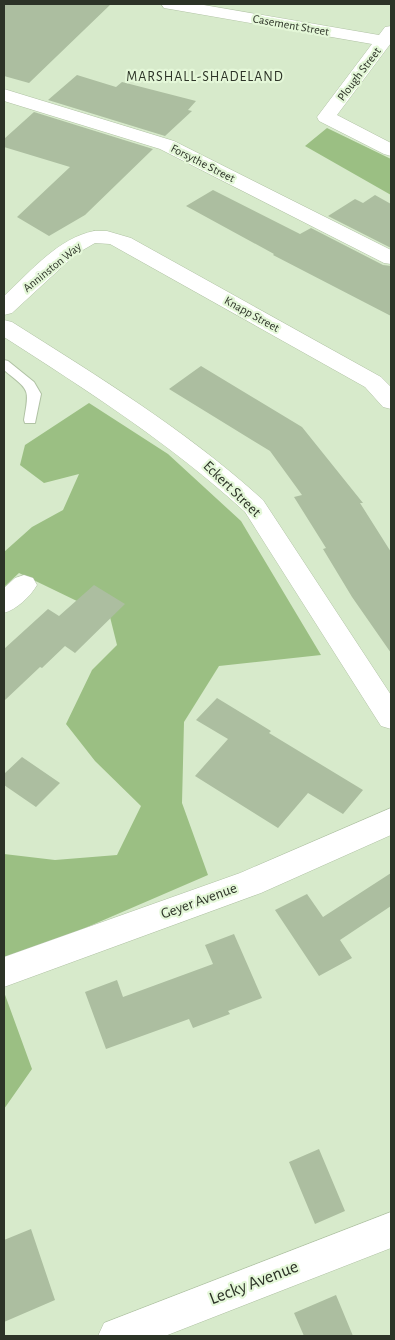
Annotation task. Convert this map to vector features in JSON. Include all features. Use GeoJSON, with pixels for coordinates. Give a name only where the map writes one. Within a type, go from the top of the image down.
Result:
{"type":"FeatureCollection","features":[{"type":"Feature","properties":{"kind":"street","name":"Casement Street"},"geometry":{"type":"LineString","coordinates":[[170,4],[387,36]]}},
{"type":"Feature","properties":{"kind":"street","name":"Plough Street"},"geometry":{"type":"LineString","coordinates":[[387,36],[326,116],[391,150]]}},
{"type":"Feature","properties":{"kind":"street","name":"Forsythe Street"},"geometry":{"type":"LineString","coordinates":[[4,95],[167,146],[391,258]]}},
{"type":"Feature","properties":{"kind":"street","name":"Anninston Way"},"geometry":{"type":"LineString","coordinates":[[4,308],[64,254],[91,238],[106,237]]}},
{"type":"Feature","properties":{"kind":"street","name":"Knapp Street"},"geometry":{"type":"LineString","coordinates":[[106,237],[124,242],[373,382],[391,402]]}},
{"type":"Feature","properties":{"kind":"street","name":"Eckert Street"},"geometry":{"type":"LineString","coordinates":[[4,327],[158,427],[231,484],[254,506],[391,718]]}},
{"type":"Feature","properties":{"kind":"street"},"geometry":{"type":"LineString","coordinates":[[4,603],[24,585]]}},
{"type":"Feature","properties":{"kind":"street","name":"Geyer Avenue"},"geometry":{"type":"LineString","coordinates":[[4,972],[250,883],[391,821]]}},
{"type":"Feature","properties":{"kind":"street","name":"Lecky Avenue"},"geometry":{"type":"LineString","coordinates":[[117,1336],[391,1230]]}},
{"type":"Feature","properties":{"kind":"lane"},"geometry":{"type":"LineString","coordinates":[[4,364],[30,385],[35,394],[30,420]]}},
{"type":"Feature","properties":{"kind":"green space"},"geometry":{"type":"Polygon","coordinates":[[[327,128],[391,159],[391,195],[305,146],[327,128]]]}},
{"type":"Feature","properties":{"kind":"green space"},"geometry":{"type":"Polygon","coordinates":[[[89,403],[168,454],[241,521],[321,655],[219,666],[184,722],[182,803],[208,875],[4,963],[4,854],[55,860],[117,855],[141,806],[95,761],[66,724],[92,670],[117,645],[110,617],[19,573],[4,587],[4,552],[32,527],[63,510],[79,474],[44,483],[20,465],[25,445],[89,403]]]}},
{"type":"Feature","properties":{"kind":"green space"},"geometry":{"type":"Polygon","coordinates":[[[4,992],[32,1069],[4,1109],[4,992]]]}},
{"type":"Feature","properties":{"kind":"building"},"geometry":{"type":"Polygon","coordinates":[[[4,4],[111,4],[29,83],[4,76],[4,4]]]}},
{"type":"Feature","properties":{"kind":"building"},"geometry":{"type":"Polygon","coordinates":[[[77,75],[116,87],[122,82],[196,101],[188,110],[192,111],[165,136],[48,100],[77,75]]]}},
{"type":"Feature","properties":{"kind":"building"},"geometry":{"type":"Polygon","coordinates":[[[34,112],[153,149],[85,215],[49,236],[17,217],[70,167],[4,147],[4,139],[34,112]]]}},
{"type":"Feature","properties":{"kind":"building"},"geometry":{"type":"Polygon","coordinates":[[[213,190],[300,234],[311,228],[383,265],[391,266],[391,316],[273,255],[186,206],[213,190]]]}},
{"type":"Feature","properties":{"kind":"building"},"geometry":{"type":"Polygon","coordinates":[[[375,195],[391,204],[391,248],[328,216],[355,199],[363,203],[375,195]]]}},
{"type":"Feature","properties":{"kind":"building"},"geometry":{"type":"Polygon","coordinates":[[[201,366],[302,427],[363,503],[360,503],[391,552],[391,653],[352,597],[323,549],[326,548],[294,497],[302,495],[270,451],[169,389],[201,366]]]}},
{"type":"Feature","properties":{"kind":"building"},"geometry":{"type":"Polygon","coordinates":[[[94,585],[125,604],[75,653],[65,646],[4,701],[4,649],[48,609],[59,616],[94,585]]]}},
{"type":"Feature","properties":{"kind":"building"},"geometry":{"type":"Polygon","coordinates":[[[217,698],[271,731],[269,733],[363,790],[343,814],[308,793],[278,828],[195,776],[228,739],[196,720],[217,698]]]}},
{"type":"Feature","properties":{"kind":"building"},"geometry":{"type":"Polygon","coordinates":[[[22,757],[60,783],[36,807],[4,785],[4,774],[22,757]]]}},
{"type":"Feature","properties":{"kind":"building"},"geometry":{"type":"Polygon","coordinates":[[[391,873],[391,906],[340,940],[352,958],[319,976],[275,910],[307,894],[323,917],[391,873]]]}},
{"type":"Feature","properties":{"kind":"building"},"geometry":{"type":"Polygon","coordinates":[[[234,934],[262,998],[228,1011],[230,1014],[193,1028],[189,1019],[106,1049],[85,992],[117,980],[123,997],[213,964],[205,945],[234,934]]]}},
{"type":"Feature","properties":{"kind":"building"},"geometry":{"type":"Polygon","coordinates":[[[319,1149],[345,1211],[315,1224],[289,1162],[319,1149]]]}},
{"type":"Feature","properties":{"kind":"building"},"geometry":{"type":"Polygon","coordinates":[[[31,1229],[55,1300],[4,1322],[4,1240],[31,1229]]]}},
{"type":"Feature","properties":{"kind":"building"},"geometry":{"type":"Polygon","coordinates":[[[336,1295],[353,1336],[304,1336],[294,1313],[336,1295]]]}},
{"type":"Feature","properties":{"kind":"district","name":"MARSHALL-SHADELAND"},"geometry":{"type":"Point","coordinates":[205,77]}}]}
